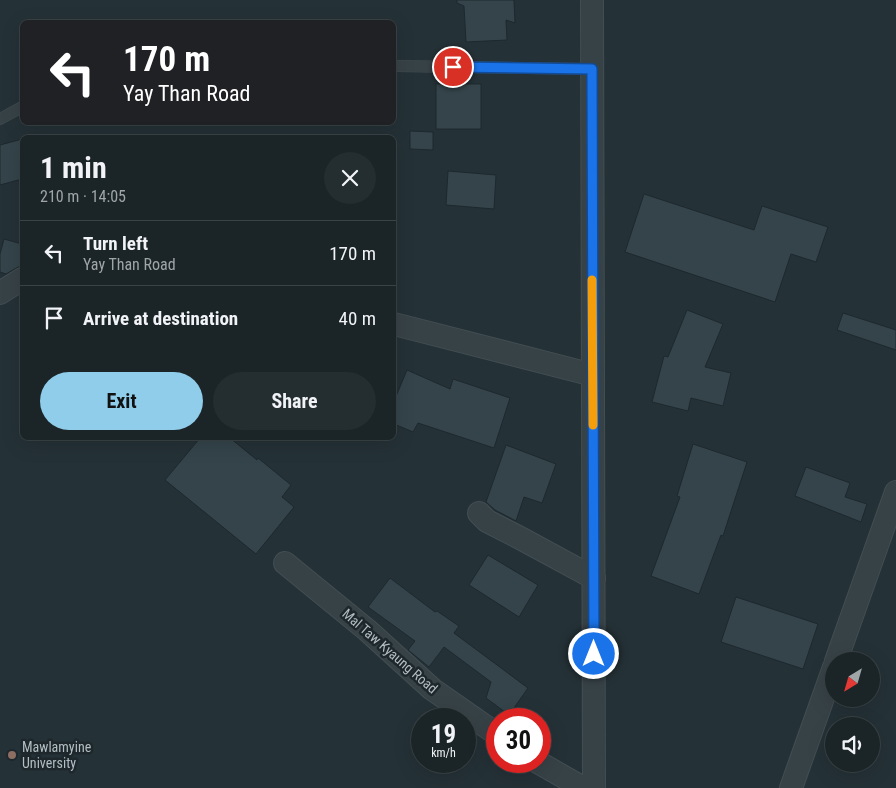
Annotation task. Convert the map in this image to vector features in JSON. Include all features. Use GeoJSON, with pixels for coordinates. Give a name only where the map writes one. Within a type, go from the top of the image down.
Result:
{"type":"FeatureCollection","features":[{"type":"Feature","properties":{"kind":"street"},"geometry":{"type":"LineString","coordinates":[[592,0],[594,788]]}},
{"type":"Feature","properties":{"kind":"street"},"geometry":{"type":"LineString","coordinates":[[0,293],[20,280]]}},
{"type":"Feature","properties":{"kind":"street"},"geometry":{"type":"LineString","coordinates":[[396,325],[593,375]]}},
{"type":"Feature","properties":{"kind":"street"},"geometry":{"type":"LineString","coordinates":[[839,652],[896,492]]}},
{"type":"Feature","properties":{"kind":"street"},"geometry":{"type":"LineString","coordinates":[[479,514],[486,521],[594,578]]}},
{"type":"Feature","properties":{"kind":"street","name":"Mal Taw Kyaung Road"},"geometry":{"type":"LineString","coordinates":[[285,563],[367,630],[432,689],[486,727]]}},
{"type":"Feature","properties":{"kind":"street"},"geometry":{"type":"LineString","coordinates":[[791,788],[825,692]]}},
{"type":"Feature","properties":{"kind":"street"},"geometry":{"type":"LineString","coordinates":[[551,770],[583,788]]}},
{"type":"Feature","properties":{"kind":"lane"},"geometry":{"type":"LineString","coordinates":[[396,66],[592,69]]}},
{"type":"Feature","properties":{"kind":"lane"},"geometry":{"type":"LineString","coordinates":[[0,120],[20,108]]}},
{"type":"Feature","properties":{"kind":"building"},"geometry":{"type":"Polygon","coordinates":[[[457,0],[514,0],[515,23],[506,20],[507,40],[466,42],[464,6],[457,3],[457,0]]]}},
{"type":"Feature","properties":{"kind":"building"},"geometry":{"type":"Polygon","coordinates":[[[436,84],[481,84],[481,129],[436,129],[436,84]]]}},
{"type":"Feature","properties":{"kind":"building"},"geometry":{"type":"Polygon","coordinates":[[[410,131],[433,132],[433,150],[410,149],[410,131]]]}},
{"type":"Feature","properties":{"kind":"building"},"geometry":{"type":"Polygon","coordinates":[[[20,140],[20,180],[0,185],[0,145],[20,140]]]}},
{"type":"Feature","properties":{"kind":"building"},"geometry":{"type":"Polygon","coordinates":[[[448,171],[496,175],[494,209],[446,205],[448,171]]]}},
{"type":"Feature","properties":{"kind":"building"},"geometry":{"type":"Polygon","coordinates":[[[644,194],[754,230],[762,206],[828,227],[816,262],[791,254],[775,302],[625,252],[644,194]]]}},
{"type":"Feature","properties":{"kind":"building"},"geometry":{"type":"Polygon","coordinates":[[[4,239],[20,243],[20,266],[6,274],[0,272],[0,254],[4,239]]]}},
{"type":"Feature","properties":{"kind":"building"},"geometry":{"type":"Polygon","coordinates":[[[687,310],[723,324],[705,367],[731,373],[723,406],[691,398],[688,411],[652,402],[664,356],[668,357],[687,310]]]}},
{"type":"Feature","properties":{"kind":"building"},"geometry":{"type":"Polygon","coordinates":[[[843,313],[896,330],[896,350],[837,330],[843,313]]]}},
{"type":"Feature","properties":{"kind":"building"},"geometry":{"type":"Polygon","coordinates":[[[407,370],[450,389],[453,379],[510,398],[494,448],[418,423],[413,432],[396,425],[396,396],[407,370]]]}},
{"type":"Feature","properties":{"kind":"building"},"geometry":{"type":"Polygon","coordinates":[[[198,440],[232,440],[291,485],[282,497],[294,507],[256,554],[165,480],[198,440]]]}},
{"type":"Feature","properties":{"kind":"building"},"geometry":{"type":"Polygon","coordinates":[[[693,444],[747,462],[723,536],[721,535],[699,594],[651,576],[680,497],[677,496],[693,444]]]}},
{"type":"Feature","properties":{"kind":"building"},"geometry":{"type":"Polygon","coordinates":[[[506,445],[556,464],[542,503],[524,497],[516,521],[495,510],[486,502],[506,445]]]}},
{"type":"Feature","properties":{"kind":"building"},"geometry":{"type":"Polygon","coordinates":[[[806,467],[850,483],[845,497],[867,504],[861,522],[795,496],[806,467]]]}},
{"type":"Feature","properties":{"kind":"building"},"geometry":{"type":"Polygon","coordinates":[[[488,555],[538,585],[519,617],[469,585],[488,555]]]}},
{"type":"Feature","properties":{"kind":"building"},"geometry":{"type":"Polygon","coordinates":[[[390,578],[435,612],[437,611],[459,626],[454,633],[528,688],[514,708],[500,708],[486,698],[491,682],[444,647],[429,667],[408,650],[415,641],[368,607],[390,578]]]}},
{"type":"Feature","properties":{"kind":"building"},"geometry":{"type":"Polygon","coordinates":[[[736,597],[818,624],[803,669],[721,642],[736,597]]]}},
{"type":"Feature","properties":{"kind":"slow traffic"},"geometry":{"type":"LineString","coordinates":[[592,280],[593,425]]}},
{"type":"Feature","properties":{"kind":"place","name":"Mawlamyine University"},"geometry":{"type":"Point","coordinates":[12,755]}},
{"type":"Feature","properties":{"kind":"route"},"geometry":{"type":"LineString","coordinates":[[453,67],[592,69],[594,654]]}}]}
